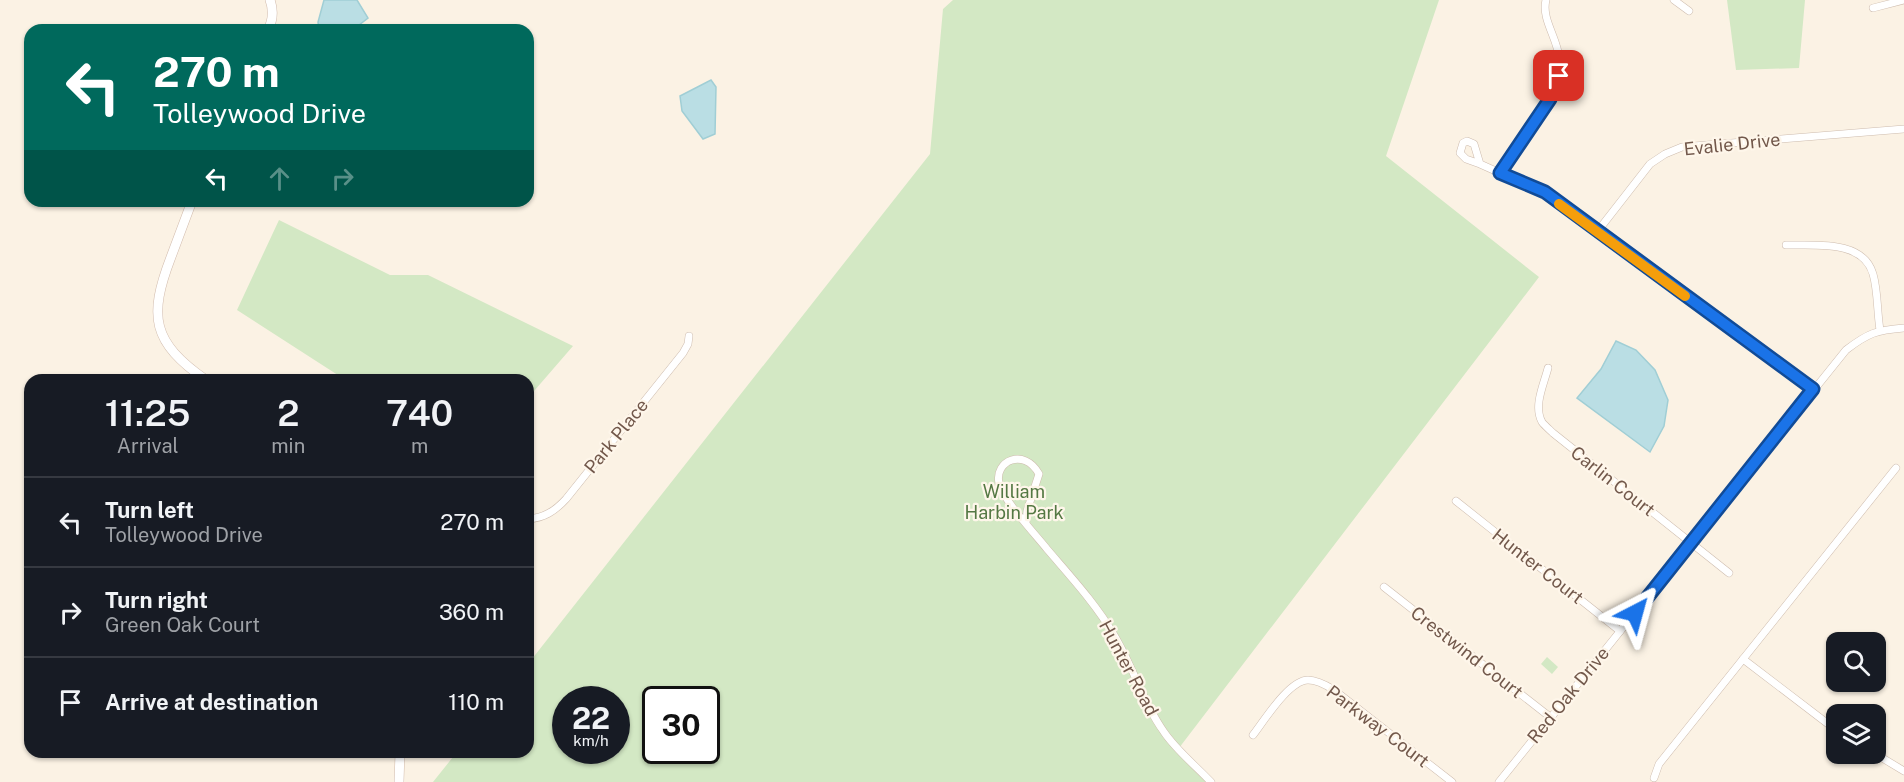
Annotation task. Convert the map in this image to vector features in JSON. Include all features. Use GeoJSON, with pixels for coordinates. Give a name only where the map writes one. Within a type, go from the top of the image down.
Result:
{"type":"FeatureCollection","features":[{"type":"Feature","properties":{"kind":"street"},"geometry":{"type":"LineString","coordinates":[[270,0],[273,9],[271,24]]}},
{"type":"Feature","properties":{"kind":"street"},"geometry":{"type":"LineString","coordinates":[[1500,173],[1550,99],[1559,76],[1559,56],[1544,9],[1546,0]]}},
{"type":"Feature","properties":{"kind":"street"},"geometry":{"type":"LineString","coordinates":[[1674,0],[1689,11]]}},
{"type":"Feature","properties":{"kind":"street"},"geometry":{"type":"LineString","coordinates":[[1873,8],[1904,0]]}},
{"type":"Feature","properties":{"kind":"street","name":"Evalie Drive"},"geometry":{"type":"LineString","coordinates":[[1597,232],[1650,164],[1682,147],[1904,129]]}},
{"type":"Feature","properties":{"kind":"street"},"geometry":{"type":"LineString","coordinates":[[1480,164],[1545,192],[1813,389]]}},
{"type":"Feature","properties":{"kind":"street"},"geometry":{"type":"LineString","coordinates":[[190,207],[161,282],[157,301],[160,329],[171,350],[199,374]]}},
{"type":"Feature","properties":{"kind":"street"},"geometry":{"type":"LineString","coordinates":[[1786,245],[1840,247],[1855,252],[1867,261],[1873,274],[1880,330]]}},
{"type":"Feature","properties":{"kind":"street","name":"Red Oak Drive"},"geometry":{"type":"LineString","coordinates":[[1499,782],[1846,350],[1861,338],[1880,330],[1904,328]]}},
{"type":"Feature","properties":{"kind":"street","name":"Park Place"},"geometry":{"type":"LineString","coordinates":[[534,518],[551,513],[566,500],[683,353],[689,336]]}},
{"type":"Feature","properties":{"kind":"street","name":"Carlin Court"},"geometry":{"type":"LineString","coordinates":[[1548,368],[1539,399],[1542,422],[1729,573]]}},
{"type":"Feature","properties":{"kind":"street","name":"Hunter Road"},"geometry":{"type":"LineString","coordinates":[[1026,524],[1027,511],[1039,474],[1028,460],[1019,458],[1003,466],[998,480],[1002,491],[1026,524],[1094,606],[1114,635],[1164,733],[1211,782]]}},
{"type":"Feature","properties":{"kind":"street"},"geometry":{"type":"LineString","coordinates":[[1654,778],[1659,764],[1896,468]]}},
{"type":"Feature","properties":{"kind":"street","name":"Hunter Court"},"geometry":{"type":"LineString","coordinates":[[1456,501],[1620,631]]}},
{"type":"Feature","properties":{"kind":"street","name":"Crestwind Court"},"geometry":{"type":"LineString","coordinates":[[1384,587],[1550,717]]}},
{"type":"Feature","properties":{"kind":"street"},"geometry":{"type":"LineString","coordinates":[[1743,659],[1826,722]]}},
{"type":"Feature","properties":{"kind":"street","name":"Parkway Court"},"geometry":{"type":"LineString","coordinates":[[1253,735],[1295,684],[1306,680],[1318,682],[1334,690],[1452,782]]}},
{"type":"Feature","properties":{"kind":"street"},"geometry":{"type":"LineString","coordinates":[[399,782],[400,758]]}},
{"type":"Feature","properties":{"kind":"street"},"geometry":{"type":"LineString","coordinates":[[1886,760],[1904,771]]}},
{"type":"Feature","properties":{"kind":"green space","name":"William Harbin Park"},"geometry":{"type":"Polygon","coordinates":[[[953,0],[1439,0],[1386,156],[1539,277],[1179,748],[1210,782],[433,782],[452,758],[534,758],[534,656],[930,154],[943,9],[953,0]]]}},
{"type":"Feature","properties":{"kind":"green space"},"geometry":{"type":"Polygon","coordinates":[[[1727,0],[1805,0],[1799,68],[1736,70],[1727,0]]]}},
{"type":"Feature","properties":{"kind":"green space"},"geometry":{"type":"Polygon","coordinates":[[[279,220],[390,275],[428,275],[573,346],[534,391],[534,374],[336,374],[237,310],[279,220]]]}},
{"type":"Feature","properties":{"kind":"green space"},"geometry":{"type":"Polygon","coordinates":[[[1547,657],[1558,667],[1552,674],[1541,664],[1547,657]]]}},
{"type":"Feature","properties":{"kind":"water"},"geometry":{"type":"Polygon","coordinates":[[[324,0],[357,0],[368,18],[360,24],[318,24],[324,0]]]}},
{"type":"Feature","properties":{"kind":"water"},"geometry":{"type":"Polygon","coordinates":[[[711,80],[716,87],[715,134],[703,139],[682,111],[680,96],[711,80]]]}},
{"type":"Feature","properties":{"kind":"water"},"geometry":{"type":"Polygon","coordinates":[[[1616,341],[1636,350],[1655,370],[1668,400],[1664,426],[1650,452],[1577,398],[1601,369],[1616,341]]]}},
{"type":"Feature","properties":{"kind":"slow traffic"},"geometry":{"type":"LineString","coordinates":[[1559,204],[1685,296]]}},
{"type":"Feature","properties":{"kind":"route"},"geometry":{"type":"LineString","coordinates":[[1559,76],[1550,99],[1500,173],[1545,192],[1813,389],[1635,613]]}}]}
